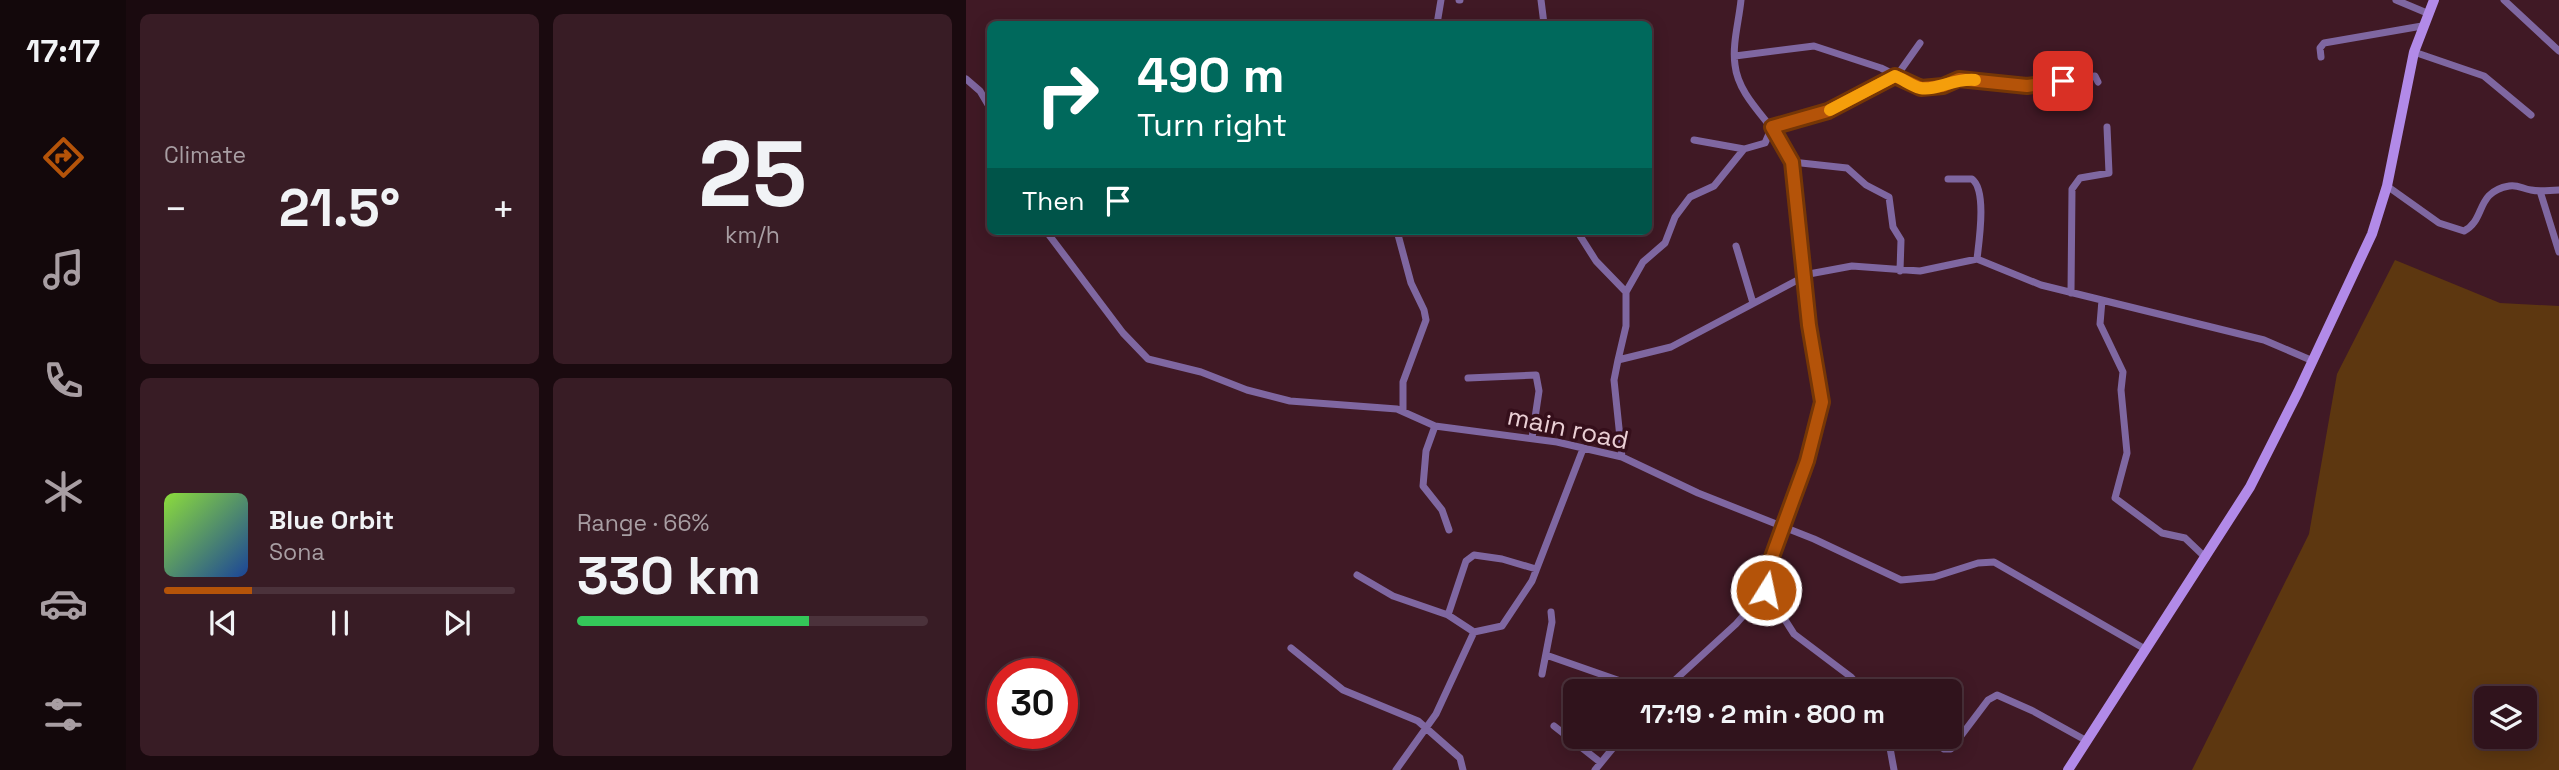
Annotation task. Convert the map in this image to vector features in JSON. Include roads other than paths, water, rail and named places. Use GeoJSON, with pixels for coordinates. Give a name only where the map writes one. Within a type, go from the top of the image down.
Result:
{"type":"FeatureCollection","features":[{"type":"Feature","properties":{"kind":"main road"},"geometry":{"type":"LineString","coordinates":[[2068,770],[2250,486],[2313,361],[2366,248],[2387,186],[2414,52],[2421,26],[2434,0]]}},
{"type":"Feature","properties":{"kind":"street"},"geometry":{"type":"LineString","coordinates":[[1438,21],[1441,0]]}},
{"type":"Feature","properties":{"kind":"street"},"geometry":{"type":"LineString","coordinates":[[1541,0],[1544,21]]}},
{"type":"Feature","properties":{"kind":"street"},"geometry":{"type":"LineString","coordinates":[[1676,679],[1731,629],[1766,590],[1772,557],[1818,427],[1822,402],[1803,278],[1792,162],[1772,127],[1742,87],[1735,56],[1741,0]]}},
{"type":"Feature","properties":{"kind":"street"},"geometry":{"type":"LineString","coordinates":[[2396,0],[2427,13]]}},
{"type":"Feature","properties":{"kind":"street"},"geometry":{"type":"LineString","coordinates":[[2504,0],[2559,51]]}},
{"type":"Feature","properties":{"kind":"street"},"geometry":{"type":"LineString","coordinates":[[2321,57],[2320,48],[2324,43],[2421,26]]}},
{"type":"Feature","properties":{"kind":"street"},"geometry":{"type":"LineString","coordinates":[[1772,127],[1828,111],[1895,76],[1903,70],[1908,57],[1920,43]]}},
{"type":"Feature","properties":{"kind":"street"},"geometry":{"type":"LineString","coordinates":[[1735,56],[1814,46],[1881,68],[1921,88],[1943,86],[1959,79],[2027,86],[2085,75],[2095,76],[2098,82]]}},
{"type":"Feature","properties":{"kind":"street"},"geometry":{"type":"LineString","coordinates":[[2414,52],[2484,76],[2531,115]]}},
{"type":"Feature","properties":{"kind":"street"},"geometry":{"type":"LineString","coordinates":[[966,79],[980,91],[987,103]]}},
{"type":"Feature","properties":{"kind":"street"},"geometry":{"type":"LineString","coordinates":[[1694,140],[1744,149],[1765,143],[1772,127]]}},
{"type":"Feature","properties":{"kind":"street"},"geometry":{"type":"LineString","coordinates":[[2071,293],[2072,189],[2080,178],[2109,173],[2108,127]]}},
{"type":"Feature","properties":{"kind":"street"},"geometry":{"type":"LineString","coordinates":[[1622,457],[1614,380],[1626,326],[1626,292],[1643,262],[1665,243],[1675,216],[1690,197],[1714,186],[1744,149]]}},
{"type":"Feature","properties":{"kind":"street"},"geometry":{"type":"LineString","coordinates":[[1792,162],[1847,168],[1866,185],[1889,197],[1893,227],[1902,246],[1900,271]]}},
{"type":"Feature","properties":{"kind":"street"},"geometry":{"type":"LineString","coordinates":[[1948,179],[1972,179],[1978,186],[1980,225],[1977,259]]}},
{"type":"Feature","properties":{"kind":"street"},"geometry":{"type":"LineString","coordinates":[[2387,186],[2439,223],[2464,231],[2472,226],[2487,196],[2493,190],[2515,185],[2540,191],[2559,190]]}},
{"type":"Feature","properties":{"kind":"street"},"geometry":{"type":"LineString","coordinates":[[2540,191],[2559,252]]}},
{"type":"Feature","properties":{"kind":"street","name":"main road"},"geometry":{"type":"LineString","coordinates":[[1049,235],[1123,334],[1148,359],[1201,372],[1247,390],[1290,401],[1403,411],[1435,426],[1532,438],[1622,457],[1720,503],[1784,526],[1901,580],[1934,577],[1979,563],[1994,562],[2145,649]]}},
{"type":"Feature","properties":{"kind":"street"},"geometry":{"type":"LineString","coordinates":[[1398,235],[1411,283],[1426,320],[1403,382],[1403,411]]}},
{"type":"Feature","properties":{"kind":"street"},"geometry":{"type":"LineString","coordinates":[[1580,235],[1596,261],[1626,292]]}},
{"type":"Feature","properties":{"kind":"street"},"geometry":{"type":"LineString","coordinates":[[1736,246],[1753,303]]}},
{"type":"Feature","properties":{"kind":"street"},"geometry":{"type":"LineString","coordinates":[[1618,360],[1671,347],[1809,274],[1852,266],[1920,271],[1977,259],[2011,274],[2071,293],[2264,340],[2313,361]]}},
{"type":"Feature","properties":{"kind":"street"},"geometry":{"type":"LineString","coordinates":[[2102,300],[2100,324],[2123,372],[2121,390],[2127,453],[2115,498],[2162,533],[2185,538],[2206,558]]}},
{"type":"Feature","properties":{"kind":"street"},"geometry":{"type":"LineString","coordinates":[[1468,379],[1536,374],[1539,391],[1532,438]]}},
{"type":"Feature","properties":{"kind":"street"},"geometry":{"type":"LineString","coordinates":[[1435,426],[1426,451],[1423,486],[1442,510],[1449,530]]}},
{"type":"Feature","properties":{"kind":"street"},"geometry":{"type":"LineString","coordinates":[[1357,575],[1393,596],[1448,615],[1474,632],[1502,626],[1532,581],[1583,449]]}},
{"type":"Feature","properties":{"kind":"street"},"geometry":{"type":"LineString","coordinates":[[1448,615],[1466,561],[1474,555],[1502,559],[1536,569]]}},
{"type":"Feature","properties":{"kind":"street"},"geometry":{"type":"LineString","coordinates":[[1766,590],[1794,634],[1853,679]]}},
{"type":"Feature","properties":{"kind":"street"},"geometry":{"type":"LineString","coordinates":[[1542,674],[1551,612]]}},
{"type":"Feature","properties":{"kind":"street"},"geometry":{"type":"LineString","coordinates":[[1396,770],[1448,692],[1474,632]]}},
{"type":"Feature","properties":{"kind":"street"},"geometry":{"type":"LineString","coordinates":[[1291,648],[1343,690],[1418,721],[1460,758],[1463,770]]}},
{"type":"Feature","properties":{"kind":"street"},"geometry":{"type":"LineString","coordinates":[[1546,655],[1615,679]]}},
{"type":"Feature","properties":{"kind":"street"},"geometry":{"type":"LineString","coordinates":[[1962,735],[1988,701],[1997,695],[2039,714],[2087,741]]}},
{"type":"Feature","properties":{"kind":"street"},"geometry":{"type":"LineString","coordinates":[[1554,726],[1600,762]]}},
{"type":"Feature","properties":{"kind":"street"},"geometry":{"type":"LineString","coordinates":[[1595,770],[1611,749]]}},
{"type":"Feature","properties":{"kind":"street"},"geometry":{"type":"LineString","coordinates":[[1890,749],[1894,770]]}}]}
